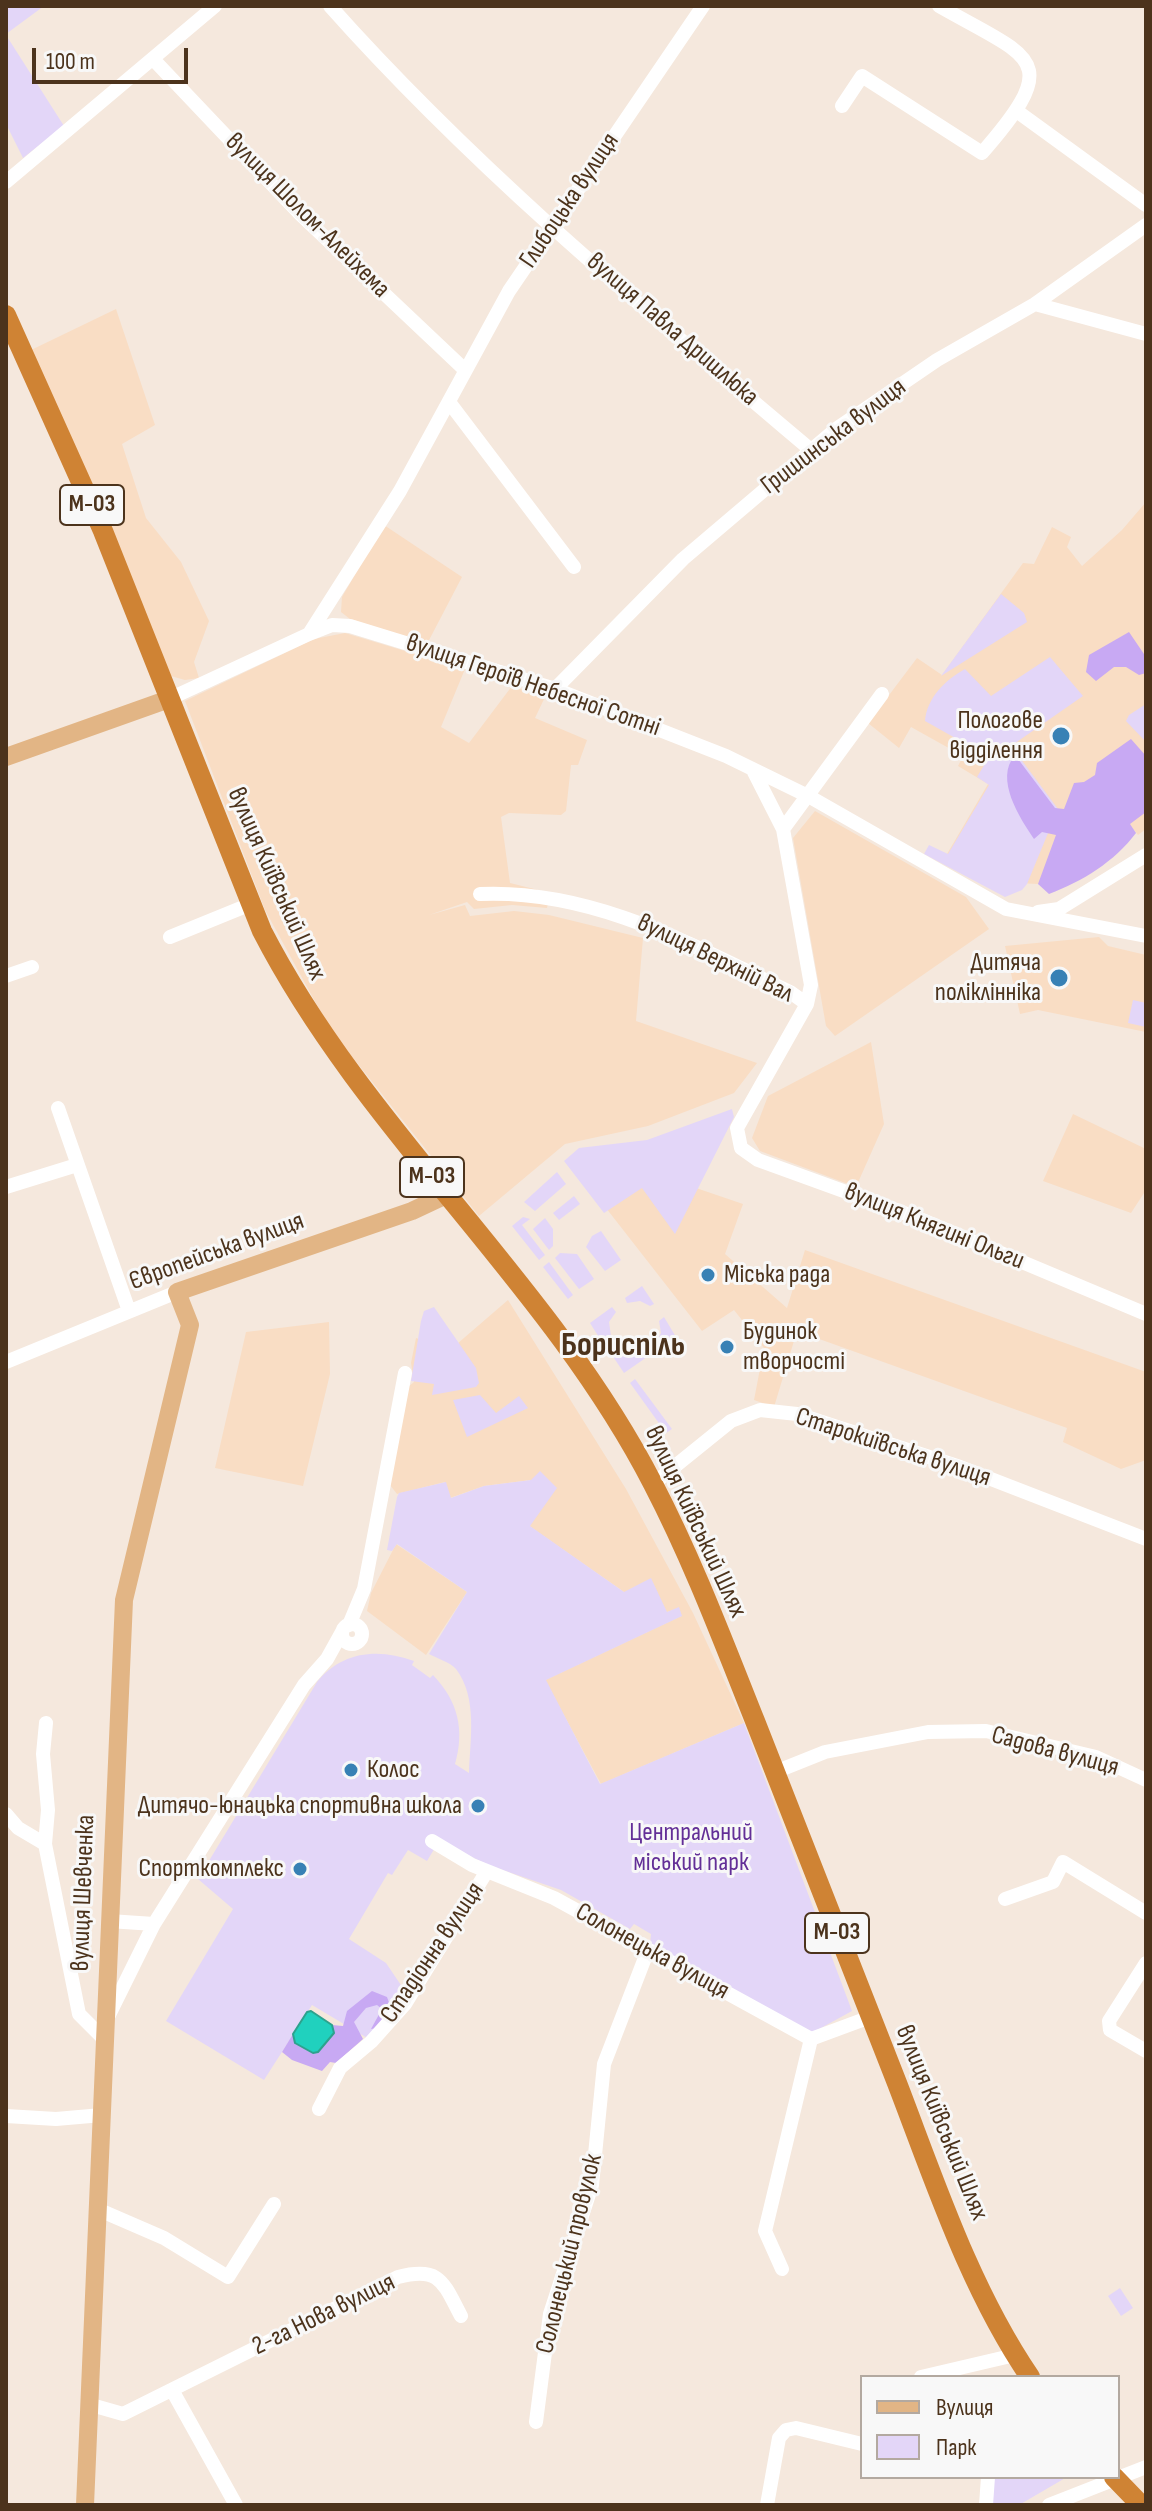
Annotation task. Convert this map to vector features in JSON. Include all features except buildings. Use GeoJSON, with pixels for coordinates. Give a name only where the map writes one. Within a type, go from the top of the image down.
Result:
{"type":"FeatureCollection","features":[{"type":"Feature","properties":{"kind":"highway","name":"вулиця Київський Шлях"},"geometry":{"type":"LineString","coordinates":[[6,315],[73,459],[251,904],[292,989],[324,1039],[588,1379],[619,1423],[653,1484],[691,1564],[1006,2358],[1027,2375]]}},
{"type":"Feature","properties":{"kind":"highway"},"geometry":{"type":"LineString","coordinates":[[1116,2479],[1141,2505]]}},
{"type":"Feature","properties":{"kind":"main road"},"geometry":{"type":"LineString","coordinates":[[6,757],[169,699]]}},
{"type":"Feature","properties":{"kind":"main road","name":"Європейська вулиця"},"geometry":{"type":"LineString","coordinates":[[177,1292],[412,1211],[446,1195]]}},
{"type":"Feature","properties":{"kind":"main road","name":"вулиця Шевченка"},"geometry":{"type":"LineString","coordinates":[[85,2505],[124,1600],[190,1325],[177,1292]]}},
{"type":"Feature","properties":{"kind":"street"},"geometry":{"type":"LineString","coordinates":[[6,182],[215,6]]}},
{"type":"Feature","properties":{"kind":"street","name":"вулиця Павла Дришлюка"},"geometry":{"type":"LineString","coordinates":[[330,6],[413,97],[551,225],[811,450]]}},
{"type":"Feature","properties":{"kind":"street","name":"Глибоцька вулиця"},"geometry":{"type":"LineString","coordinates":[[309,634],[400,491],[465,370],[551,225],[703,6]]}},
{"type":"Feature","properties":{"kind":"street"},"geometry":{"type":"LineString","coordinates":[[842,106],[862,76],[982,153],[1018,112],[1032,77],[1030,66],[1019,53],[939,6]]}},
{"type":"Feature","properties":{"kind":"street","name":"вулиця Шолом-Алейхема"},"geometry":{"type":"LineString","coordinates":[[153,59],[300,214],[465,370]]}},
{"type":"Feature","properties":{"kind":"street"},"geometry":{"type":"LineString","coordinates":[[1018,112],[1146,205]]}},
{"type":"Feature","properties":{"kind":"street","name":"Гришинська вулиця"},"geometry":{"type":"LineString","coordinates":[[555,689],[683,559],[811,450],[937,360],[1035,304],[1146,225]]}},
{"type":"Feature","properties":{"kind":"street"},"geometry":{"type":"LineString","coordinates":[[1035,304],[1146,334]]}},
{"type":"Feature","properties":{"kind":"street"},"geometry":{"type":"LineString","coordinates":[[449,402],[574,567]]}},
{"type":"Feature","properties":{"kind":"street","name":"вулиця Героїв Небесної Сотні"},"geometry":{"type":"LineString","coordinates":[[309,634],[332,625],[350,626],[555,689],[726,756],[810,797],[1021,914],[1146,936]]}},
{"type":"Feature","properties":{"kind":"street"},"geometry":{"type":"LineString","coordinates":[[169,699],[309,634]]}},
{"type":"Feature","properties":{"kind":"street"},"geometry":{"type":"LineString","coordinates":[[783,829],[810,797],[839,749],[882,694]]}},
{"type":"Feature","properties":{"kind":"street"},"geometry":{"type":"LineString","coordinates":[[753,770],[783,829],[811,985],[807,1004]]}},
{"type":"Feature","properties":{"kind":"street"},"geometry":{"type":"LineString","coordinates":[[1021,914],[1059,909],[1146,855]]}},
{"type":"Feature","properties":{"kind":"street","name":"вулиця Верхній Вал"},"geometry":{"type":"LineString","coordinates":[[480,894],[534,896],[635,919],[790,992],[807,1004]]}},
{"type":"Feature","properties":{"kind":"street"},"geometry":{"type":"LineString","coordinates":[[170,937],[251,904]]}},
{"type":"Feature","properties":{"kind":"street"},"geometry":{"type":"LineString","coordinates":[[6,976],[32,967]]}},
{"type":"Feature","properties":{"kind":"street","name":"вулиця Княгині Ольги"},"geometry":{"type":"LineString","coordinates":[[807,1004],[737,1128],[741,1148],[758,1160],[915,1217],[1146,1314]]}},
{"type":"Feature","properties":{"kind":"street"},"geometry":{"type":"LineString","coordinates":[[58,1108],[129,1311]]}},
{"type":"Feature","properties":{"kind":"street"},"geometry":{"type":"LineString","coordinates":[[6,1187],[77,1165]]}},
{"type":"Feature","properties":{"kind":"street","name":"Європейська вулиця"},"geometry":{"type":"LineString","coordinates":[[6,1362],[177,1292]]}},
{"type":"Feature","properties":{"kind":"street"},"geometry":{"type":"LineString","coordinates":[[46,1723],[43,1754],[48,1810],[45,1844],[79,2014],[105,2031],[154,1924],[304,1685],[350,1628],[357,1609],[405,1373]]}},
{"type":"Feature","properties":{"kind":"street","name":"Старокиївська вулиця"},"geometry":{"type":"LineString","coordinates":[[653,1484],[731,1421],[760,1410],[797,1414],[960,1467],[1146,1539]]}},
{"type":"Feature","properties":{"kind":"street"},"geometry":{"type":"LineString","coordinates":[[327,1659],[361,1637],[350,1628]]}},
{"type":"Feature","properties":{"kind":"street","name":"Садова вулиця"},"geometry":{"type":"LineString","coordinates":[[775,1772],[825,1752],[928,1732],[986,1731],[1096,1757],[1146,1780]]}},
{"type":"Feature","properties":{"kind":"street"},"geometry":{"type":"LineString","coordinates":[[6,1814],[18,1828],[45,1844]]}},
{"type":"Feature","properties":{"kind":"street","name":"Солонецька вулиця"},"geometry":{"type":"LineString","coordinates":[[432,1841],[487,1871],[554,1898],[811,2039]]}},
{"type":"Feature","properties":{"kind":"street"},"geometry":{"type":"LineString","coordinates":[[1005,1899],[1053,1882],[1063,1862],[1146,1913]]}},
{"type":"Feature","properties":{"kind":"street","name":"Стадіонна вулиця"},"geometry":{"type":"LineString","coordinates":[[319,2109],[340,2068],[371,2042],[405,2004],[487,1871]]}},
{"type":"Feature","properties":{"kind":"street"},"geometry":{"type":"LineString","coordinates":[[109,1921],[154,1924]]}},
{"type":"Feature","properties":{"kind":"street","name":"Солонецький провулок"},"geometry":{"type":"LineString","coordinates":[[536,2422],[550,2314],[592,2185],[604,2064],[648,1950]]}},
{"type":"Feature","properties":{"kind":"street"},"geometry":{"type":"LineString","coordinates":[[1146,1963],[1109,2021],[1110,2030],[1146,2051]]}},
{"type":"Feature","properties":{"kind":"street"},"geometry":{"type":"LineString","coordinates":[[782,2269],[765,2231],[811,2039],[865,2019],[872,2021]]}},
{"type":"Feature","properties":{"kind":"street"},"geometry":{"type":"LineString","coordinates":[[6,2116],[56,2119],[102,2115]]}},
{"type":"Feature","properties":{"kind":"street"},"geometry":{"type":"LineString","coordinates":[[97,2209],[164,2238],[228,2277],[274,2204]]}},
{"type":"Feature","properties":{"kind":"street","name":"2-га Нова вулиця"},"geometry":{"type":"LineString","coordinates":[[88,2404],[123,2414],[398,2277],[416,2272],[430,2273],[442,2280],[461,2316]]}},
{"type":"Feature","properties":{"kind":"street"},"geometry":{"type":"LineString","coordinates":[[930,2375],[1006,2358]]}},
{"type":"Feature","properties":{"kind":"street"},"geometry":{"type":"LineString","coordinates":[[996,2375],[1006,2358]]}},
{"type":"Feature","properties":{"kind":"street"},"geometry":{"type":"LineString","coordinates":[[172,2390],[236,2505]]}},
{"type":"Feature","properties":{"kind":"street"},"geometry":{"type":"LineString","coordinates":[[767,2505],[779,2438],[786,2430],[796,2428],[860,2444]]}},
{"type":"Feature","properties":{"kind":"street"},"geometry":{"type":"LineString","coordinates":[[1120,2476],[1146,2467]]}},
{"type":"Feature","properties":{"kind":"street"},"geometry":{"type":"LineString","coordinates":[[986,2505],[988,2479]]}},
{"type":"Feature","properties":{"kind":"street"},"geometry":{"type":"LineString","coordinates":[[1049,2505],[1113,2479]]}},
{"type":"Feature","properties":{"kind":"shaded area"},"geometry":{"type":"Polygon","coordinates":[[[116,309],[155,425],[122,444],[146,518],[181,562],[209,621],[194,662],[199,678],[185,680],[171,676],[29,351],[116,309]]]}},
{"type":"Feature","properties":{"kind":"shaded area"},"geometry":{"type":"Polygon","coordinates":[[[1146,502],[1146,829],[1138,835],[1129,824],[1038,884],[995,882],[947,854],[988,784],[958,766],[963,756],[911,727],[899,748],[868,723],[917,658],[942,675],[1023,563],[1034,564],[1052,527],[1071,537],[1067,547],[1082,566],[1122,530],[1146,502]]]}},
{"type":"Feature","properties":{"kind":"shaded area"},"geometry":{"type":"Polygon","coordinates":[[[384,525],[462,577],[427,644],[350,619],[341,612],[342,597],[384,525]]]}},
{"type":"Feature","properties":{"kind":"shaded area"},"geometry":{"type":"Polygon","coordinates":[[[1129,632],[1146,657],[1146,673],[1139,675],[1126,667],[1114,667],[1096,681],[1086,672],[1089,655],[1129,632]]]}},
{"type":"Feature","properties":{"kind":"shaded area"},"geometry":{"type":"Polygon","coordinates":[[[345,633],[465,669],[441,727],[469,743],[512,686],[545,697],[535,718],[587,740],[578,765],[571,765],[566,811],[561,815],[509,813],[501,817],[510,883],[550,893],[547,908],[512,905],[474,909],[467,902],[429,915],[465,905],[470,916],[514,911],[549,915],[643,938],[636,1021],[757,1063],[734,1093],[648,1126],[565,1144],[479,1216],[330,1029],[265,910],[185,701],[314,639],[345,633]]]}},
{"type":"Feature","properties":{"kind":"shaded area"},"geometry":{"type":"Polygon","coordinates":[[[1131,739],[1146,756],[1146,812],[1130,824],[1136,833],[1097,870],[1049,894],[1038,884],[1056,835],[1042,832],[1034,839],[1011,798],[1007,775],[1009,765],[1015,755],[1055,808],[1064,809],[1074,783],[1084,782],[1095,775],[1097,763],[1131,739]]]}},
{"type":"Feature","properties":{"kind":"shaded area"},"geometry":{"type":"Polygon","coordinates":[[[815,811],[966,897],[989,929],[835,1036],[826,1026],[793,838],[815,811]]]}},
{"type":"Feature","properties":{"kind":"shaded area","name":"Дитяча поліклінніка"},"geometry":{"type":"Polygon","coordinates":[[[1099,937],[1108,946],[1146,955],[1146,1032],[1038,1010],[1020,1014],[1005,946],[1099,937]]]}},
{"type":"Feature","properties":{"kind":"shaded area"},"geometry":{"type":"Polygon","coordinates":[[[871,1042],[884,1124],[856,1187],[760,1151],[752,1138],[768,1096],[871,1042]]]}},
{"type":"Feature","properties":{"kind":"shaded area"},"geometry":{"type":"Polygon","coordinates":[[[1073,1114],[1146,1149],[1146,1190],[1131,1213],[1043,1181],[1073,1114]]]}},
{"type":"Feature","properties":{"kind":"shaded area"},"geometry":{"type":"Polygon","coordinates":[[[658,1175],[743,1204],[725,1254],[787,1308],[805,1250],[1146,1372],[1146,1460],[1121,1469],[1063,1442],[1067,1428],[797,1331],[774,1407],[754,1400],[764,1348],[734,1310],[702,1331],[606,1208],[658,1175]]]}},
{"type":"Feature","properties":{"kind":"shaded area"},"geometry":{"type":"Polygon","coordinates":[[[508,1300],[626,1489],[693,1613],[744,1723],[601,1784],[545,1680],[681,1616],[679,1608],[667,1612],[624,1592],[529,1526],[531,1480],[484,1486],[450,1498],[445,1482],[397,1494],[390,1485],[408,1387],[414,1382],[411,1363],[416,1338],[450,1350],[508,1300]]]}},
{"type":"Feature","properties":{"kind":"shaded area"},"geometry":{"type":"Polygon","coordinates":[[[329,1322],[330,1374],[303,1486],[215,1468],[246,1332],[329,1322]]]}},
{"type":"Feature","properties":{"kind":"shaded area"},"geometry":{"type":"Polygon","coordinates":[[[396,1544],[467,1592],[426,1655],[367,1611],[371,1593],[396,1544]]]}},
{"type":"Feature","properties":{"kind":"shaded area"},"geometry":{"type":"Polygon","coordinates":[[[372,1991],[387,1997],[392,2011],[378,2028],[371,2029],[382,2009],[377,2005],[366,2008],[354,2022],[363,2039],[336,2063],[330,2062],[322,2071],[292,2060],[282,2052],[293,2034],[295,2043],[334,2033],[332,2025],[343,2026],[347,2011],[372,1991]]]}},
{"type":"Feature","properties":{"kind":"green space"},"geometry":{"type":"Polygon","coordinates":[[[6,6],[44,6],[6,34],[6,6]]]}},
{"type":"Feature","properties":{"kind":"green space"},"geometry":{"type":"Polygon","coordinates":[[[6,35],[64,126],[23,158],[6,124],[6,35]]]}},
{"type":"Feature","properties":{"kind":"green space"},"geometry":{"type":"Polygon","coordinates":[[[1001,594],[1024,613],[1027,622],[941,676],[1001,594]]]}},
{"type":"Feature","properties":{"kind":"green space"},"geometry":{"type":"Polygon","coordinates":[[[1050,657],[1083,696],[1011,746],[1058,809],[1027,884],[1022,890],[1005,897],[924,854],[929,845],[948,854],[989,785],[977,777],[989,757],[925,721],[926,713],[938,690],[965,669],[991,696],[1050,657]]]}},
{"type":"Feature","properties":{"kind":"green space"},"geometry":{"type":"Polygon","coordinates":[[[1146,704],[1146,742],[1126,721],[1129,715],[1146,704]]]}},
{"type":"Feature","properties":{"kind":"green space"},"geometry":{"type":"Polygon","coordinates":[[[1133,1000],[1146,1003],[1146,1027],[1128,1023],[1133,1000]]]}},
{"type":"Feature","properties":{"kind":"green space"},"geometry":{"type":"Polygon","coordinates":[[[732,1109],[734,1117],[675,1234],[642,1188],[604,1213],[564,1161],[579,1148],[647,1140],[732,1109]]]}},
{"type":"Feature","properties":{"kind":"green space"},"geometry":{"type":"Polygon","coordinates":[[[557,1172],[566,1184],[535,1211],[524,1202],[557,1172]]]}},
{"type":"Feature","properties":{"kind":"green space"},"geometry":{"type":"Polygon","coordinates":[[[574,1196],[580,1204],[559,1220],[553,1213],[574,1196]]]}},
{"type":"Feature","properties":{"kind":"green space"},"geometry":{"type":"Polygon","coordinates":[[[523,1217],[530,1219],[522,1225],[545,1255],[539,1260],[512,1226],[523,1217]]]}},
{"type":"Feature","properties":{"kind":"green space"},"geometry":{"type":"Polygon","coordinates":[[[545,1218],[553,1229],[553,1246],[549,1250],[533,1229],[545,1218]]]}},
{"type":"Feature","properties":{"kind":"green space"},"geometry":{"type":"Polygon","coordinates":[[[601,1231],[621,1260],[605,1271],[586,1247],[592,1236],[601,1231]]]}},
{"type":"Feature","properties":{"kind":"green space"},"geometry":{"type":"Polygon","coordinates":[[[560,1253],[577,1254],[594,1279],[579,1289],[555,1258],[560,1253]]]}},
{"type":"Feature","properties":{"kind":"green space"},"geometry":{"type":"Polygon","coordinates":[[[549,1262],[573,1295],[568,1299],[543,1267],[549,1262]]]}},
{"type":"Feature","properties":{"kind":"green space"},"geometry":{"type":"Polygon","coordinates":[[[642,1286],[654,1304],[650,1306],[640,1301],[627,1303],[625,1298],[642,1286]]]}},
{"type":"Feature","properties":{"kind":"green space"},"geometry":{"type":"Polygon","coordinates":[[[434,1307],[476,1368],[479,1383],[476,1387],[432,1395],[434,1384],[411,1381],[424,1311],[434,1307]]]}},
{"type":"Feature","properties":{"kind":"green space"},"geometry":{"type":"Polygon","coordinates":[[[612,1307],[616,1312],[609,1322],[611,1336],[602,1342],[590,1323],[612,1307]]]}},
{"type":"Feature","properties":{"kind":"green space"},"geometry":{"type":"Polygon","coordinates":[[[664,1317],[676,1337],[661,1349],[656,1342],[661,1333],[659,1321],[664,1317]]]}},
{"type":"Feature","properties":{"kind":"green space"},"geometry":{"type":"Polygon","coordinates":[[[625,1347],[631,1352],[643,1351],[647,1357],[624,1373],[612,1355],[625,1347]]]}},
{"type":"Feature","properties":{"kind":"green space"},"geometry":{"type":"Polygon","coordinates":[[[635,1379],[672,1429],[666,1433],[630,1383],[635,1379]]]}},
{"type":"Feature","properties":{"kind":"green space"},"geometry":{"type":"Polygon","coordinates":[[[480,1395],[496,1413],[519,1396],[528,1408],[467,1437],[453,1400],[480,1395]]]}},
{"type":"Feature","properties":{"kind":"green space","name":"Центральний міський парк"},"geometry":{"type":"Polygon","coordinates":[[[540,1471],[557,1488],[530,1526],[624,1592],[651,1578],[667,1612],[679,1607],[682,1616],[546,1680],[600,1784],[744,1723],[852,2011],[810,2034],[650,1944],[651,1934],[634,1924],[630,1929],[561,1890],[488,1865],[439,1841],[427,1861],[408,1850],[392,1875],[388,1873],[349,1939],[386,1963],[407,1994],[369,2039],[312,2005],[264,2080],[166,2021],[233,1909],[198,1879],[317,1682],[349,1658],[388,1654],[414,1661],[412,1665],[430,1678],[433,1675],[448,1695],[457,1716],[459,1739],[455,1764],[469,1773],[471,1720],[463,1680],[447,1662],[429,1654],[467,1592],[397,1544],[392,1551],[387,1550],[397,1497],[399,1493],[446,1482],[451,1498],[484,1486],[531,1480],[540,1471]]]}},
{"type":"Feature","properties":{"kind":"green space"},"geometry":{"type":"Polygon","coordinates":[[[1120,2288],[1133,2308],[1121,2316],[1108,2296],[1120,2288]]]}},
{"type":"Feature","properties":{"kind":"green space"},"geometry":{"type":"Polygon","coordinates":[[[993,2479],[1064,2479],[1019,2505],[990,2505],[993,2479]]]}},
{"type":"Feature","properties":{"kind":"water"},"geometry":{"type":"Polygon","coordinates":[[[311,2011],[332,2025],[334,2033],[318,2052],[313,2053],[295,2043],[293,2034],[307,2012],[311,2011]]]}},
{"type":"Feature","properties":{"kind":"place","name":"Пологове відділення"},"geometry":{"type":"Point","coordinates":[1061,736]}},
{"type":"Feature","properties":{"kind":"place","name":"Дитяча поліклінніка"},"geometry":{"type":"Point","coordinates":[1059,978]}},
{"type":"Feature","properties":{"kind":"place","name":"Міська рада"},"geometry":{"type":"Point","coordinates":[708,1275]}},
{"type":"Feature","properties":{"kind":"place","name":"Будинок творчості"},"geometry":{"type":"Point","coordinates":[727,1347]}},
{"type":"Feature","properties":{"kind":"place","name":"Колос"},"geometry":{"type":"Point","coordinates":[351,1770]}},
{"type":"Feature","properties":{"kind":"place","name":"Дитячо-юнацька спортивна школа"},"geometry":{"type":"Point","coordinates":[478,1806]}},
{"type":"Feature","properties":{"kind":"place","name":"Спорткомплекс"},"geometry":{"type":"Point","coordinates":[300,1869]}},
{"type":"Feature","properties":{"kind":"district","name":"Бориспіль"},"geometry":{"type":"Point","coordinates":[623,1346]}}]}
